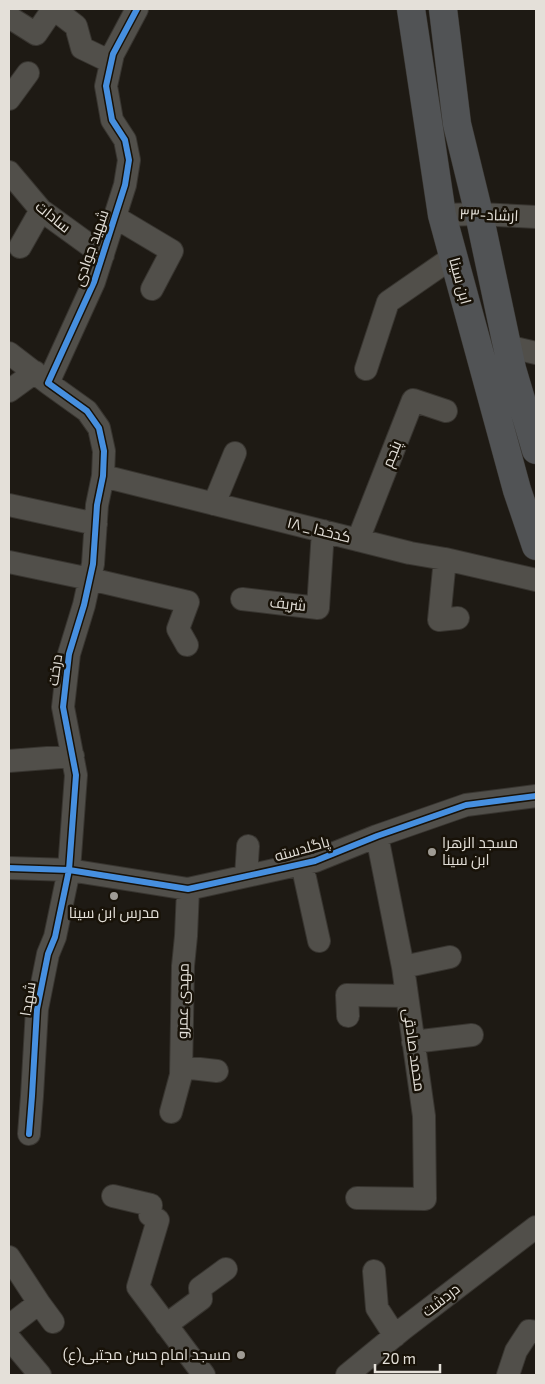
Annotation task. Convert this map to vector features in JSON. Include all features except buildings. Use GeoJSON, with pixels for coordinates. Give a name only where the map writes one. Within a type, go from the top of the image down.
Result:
{"type":"FeatureCollection","features":[{"type":"Feature","properties":{"kind":"main road","name":"ابن سینا"},"geometry":{"type":"LineString","coordinates":[[411,9],[442,215],[517,490],[536,546]]}},
{"type":"Feature","properties":{"kind":"main road","name":"ابن سینا"},"geometry":{"type":"LineString","coordinates":[[443,9],[457,124],[479,214],[506,346],[536,450]]}},
{"type":"Feature","properties":{"kind":"street"},"geometry":{"type":"LineString","coordinates":[[9,17],[36,34],[54,9],[76,26],[82,48],[111,62]]}},
{"type":"Feature","properties":{"kind":"street","name":"شهید جوادی"},"geometry":{"type":"LineString","coordinates":[[42,377],[94,282],[125,185],[129,160],[125,140],[112,120],[106,86],[113,54],[137,9]]}},
{"type":"Feature","properties":{"kind":"street"},"geometry":{"type":"LineString","coordinates":[[9,99],[28,72]]}},
{"type":"Feature","properties":{"kind":"street","name":"سادات"},"geometry":{"type":"LineString","coordinates":[[9,172],[40,210],[103,255]]}},
{"type":"Feature","properties":{"kind":"street"},"geometry":{"type":"LineString","coordinates":[[20,247],[40,210]]}},
{"type":"Feature","properties":{"kind":"street","name":"۳۳-ارشاد"},"geometry":{"type":"LineString","coordinates":[[442,215],[479,214],[536,217]]}},
{"type":"Feature","properties":{"kind":"street"},"geometry":{"type":"LineString","coordinates":[[115,216],[172,251],[152,289]]}},
{"type":"Feature","properties":{"kind":"street"},"geometry":{"type":"LineString","coordinates":[[366,369],[388,302],[454,257]]}},
{"type":"Feature","properties":{"kind":"street"},"geometry":{"type":"LineString","coordinates":[[506,346],[536,353]]}},
{"type":"Feature","properties":{"kind":"street"},"geometry":{"type":"LineString","coordinates":[[9,353],[87,411],[99,428],[104,451],[103,476]]}},
{"type":"Feature","properties":{"kind":"street"},"geometry":{"type":"LineString","coordinates":[[9,392],[42,377]]}},
{"type":"Feature","properties":{"kind":"street","name":"پنجم"},"geometry":{"type":"LineString","coordinates":[[358,540],[413,400],[446,411]]}},
{"type":"Feature","properties":{"kind":"street"},"geometry":{"type":"LineString","coordinates":[[214,504],[235,453]]}},
{"type":"Feature","properties":{"kind":"street","name":"۱۸ _ کدخدا"},"geometry":{"type":"LineString","coordinates":[[103,476],[410,553],[536,580]]}},
{"type":"Feature","properties":{"kind":"street","name":"درخت"},"geometry":{"type":"LineString","coordinates":[[69,870],[76,775],[63,707],[69,654],[84,605],[93,564],[97,505],[103,476]]}},
{"type":"Feature","properties":{"kind":"street"},"geometry":{"type":"LineString","coordinates":[[9,505],[96,524]]}},
{"type":"Feature","properties":{"kind":"street","name":"شریف"},"geometry":{"type":"LineString","coordinates":[[242,599],[318,608],[323,531]]}},
{"type":"Feature","properties":{"kind":"street"},"geometry":{"type":"LineString","coordinates":[[445,559],[439,620],[458,618]]}},
{"type":"Feature","properties":{"kind":"street"},"geometry":{"type":"LineString","coordinates":[[9,562],[188,602],[178,630],[187,646]]}},
{"type":"Feature","properties":{"kind":"street"},"geometry":{"type":"LineString","coordinates":[[9,761],[73,756]]}},
{"type":"Feature","properties":{"kind":"street","name":"پاگلدسته"},"geometry":{"type":"LineString","coordinates":[[9,868],[69,870],[188,889],[302,864],[466,805],[536,796]]}},
{"type":"Feature","properties":{"kind":"street","name":"محمد صادقی"},"geometry":{"type":"LineString","coordinates":[[357,1198],[426,1198],[424,1116],[403,966],[378,836]]}},
{"type":"Feature","properties":{"kind":"street"},"geometry":{"type":"LineString","coordinates":[[246,876],[248,846]]}},
{"type":"Feature","properties":{"kind":"street"},"geometry":{"type":"LineString","coordinates":[[302,864],[319,941]]}},
{"type":"Feature","properties":{"kind":"street","name":"شهدا"},"geometry":{"type":"LineString","coordinates":[[29,1134],[37,1009],[48,954],[55,937],[69,870]]}},
{"type":"Feature","properties":{"kind":"street","name":"مهدی عمرو"},"geometry":{"type":"LineString","coordinates":[[171,1112],[182,1067],[183,966],[188,889]]}},
{"type":"Feature","properties":{"kind":"street"},"geometry":{"type":"LineString","coordinates":[[403,966],[450,957]]}},
{"type":"Feature","properties":{"kind":"street"},"geometry":{"type":"LineString","coordinates":[[348,1016],[347,995],[406,996]]}},
{"type":"Feature","properties":{"kind":"street"},"geometry":{"type":"LineString","coordinates":[[413,1042],[472,1035]]}},
{"type":"Feature","properties":{"kind":"street"},"geometry":{"type":"LineString","coordinates":[[182,1067],[217,1071]]}},
{"type":"Feature","properties":{"kind":"street"},"geometry":{"type":"LineString","coordinates":[[112,1196],[151,1205],[150,1216],[158,1220],[138,1287],[204,1375]]}},
{"type":"Feature","properties":{"kind":"street","name":"دردشت"},"geometry":{"type":"LineString","coordinates":[[347,1375],[394,1336],[536,1227]]}},
{"type":"Feature","properties":{"kind":"street"},"geometry":{"type":"LineString","coordinates":[[9,1257],[53,1322]]}},
{"type":"Feature","properties":{"kind":"street"},"geometry":{"type":"LineString","coordinates":[[166,1325],[206,1299],[200,1288],[226,1269]]}},
{"type":"Feature","properties":{"kind":"street"},"geometry":{"type":"LineString","coordinates":[[374,1271],[377,1308],[394,1336]]}},
{"type":"Feature","properties":{"kind":"street"},"geometry":{"type":"LineString","coordinates":[[9,1326],[39,1303]]}},
{"type":"Feature","properties":{"kind":"street"},"geometry":{"type":"LineString","coordinates":[[508,1375],[516,1351],[529,1331],[536,1332]]}},
{"type":"Feature","properties":{"kind":"street"},"geometry":{"type":"LineString","coordinates":[[9,1338],[40,1375]]}},
{"type":"Feature","properties":{"kind":"cycle path"},"geometry":{"type":"LineString","coordinates":[[29,1134],[37,1009],[48,954],[55,937],[69,870],[76,775],[63,707],[69,654],[84,605],[93,564],[97,505],[103,476],[104,451],[99,428],[87,411],[48,383],[94,282],[125,185],[129,160],[125,140],[112,120],[106,86],[113,54],[137,9]]}},
{"type":"Feature","properties":{"kind":"cycle path"},"geometry":{"type":"LineString","coordinates":[[9,868],[69,870],[188,889],[315,861],[377,836],[466,805],[536,796]]}},
{"type":"Feature","properties":{"kind":"place","name":"مسجد الزهرا ابن سینا"},"geometry":{"type":"Point","coordinates":[432,852]}},
{"type":"Feature","properties":{"kind":"place","name":"مدرس ابن سینا"},"geometry":{"type":"Point","coordinates":[114,896]}},
{"type":"Feature","properties":{"kind":"place","name":"مسجد امام حسن مجتبی(ع)"},"geometry":{"type":"Point","coordinates":[241,1355]}}]}
